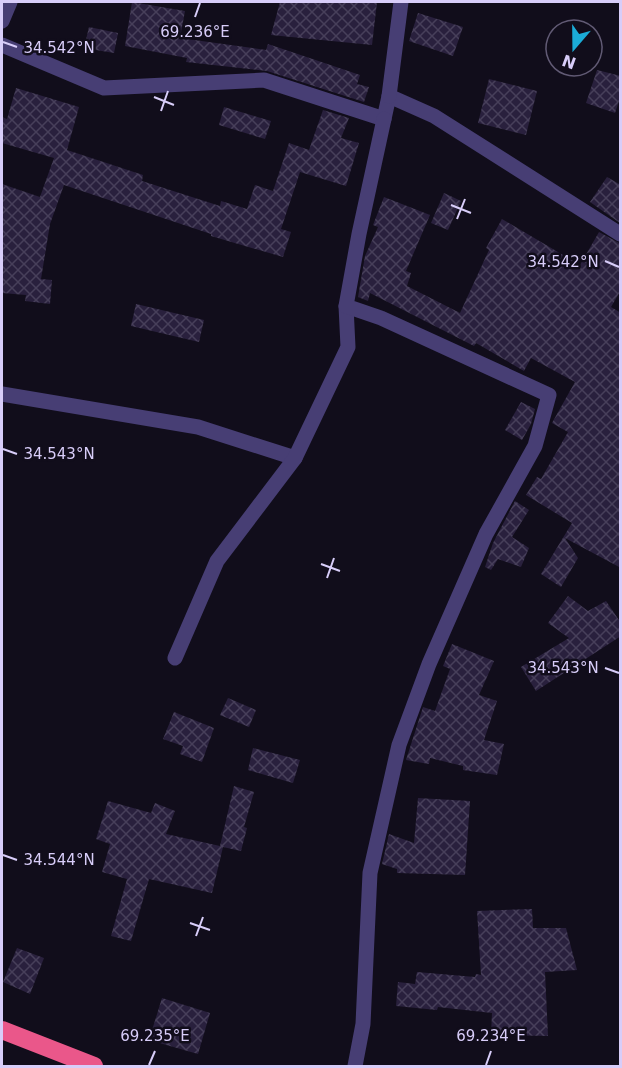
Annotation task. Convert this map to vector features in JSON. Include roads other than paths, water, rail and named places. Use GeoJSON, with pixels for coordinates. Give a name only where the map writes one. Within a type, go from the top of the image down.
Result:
{"type":"FeatureCollection","features":[{"type":"Feature","properties":{"kind":"highway"},"geometry":{"type":"LineString","coordinates":[[2,1030],[94,1066]]}},
{"type":"Feature","properties":{"kind":"street"},"geometry":{"type":"LineString","coordinates":[[2,21],[10,2]]}},
{"type":"Feature","properties":{"kind":"street"},"geometry":{"type":"LineString","coordinates":[[175,658],[217,561],[295,458],[348,347],[346,306],[389,96],[401,2]]}},
{"type":"Feature","properties":{"kind":"street"},"geometry":{"type":"LineString","coordinates":[[2,45],[104,88],[264,80],[384,119]]}},
{"type":"Feature","properties":{"kind":"street"},"geometry":{"type":"LineString","coordinates":[[389,96],[434,116],[621,234]]}},
{"type":"Feature","properties":{"kind":"street"},"geometry":{"type":"LineString","coordinates":[[346,306],[381,318],[549,395],[535,446],[486,534],[429,664],[399,745],[370,873],[363,1024],[355,1066]]}},
{"type":"Feature","properties":{"kind":"street"},"geometry":{"type":"LineString","coordinates":[[2,394],[198,427],[295,458]]}}]}
